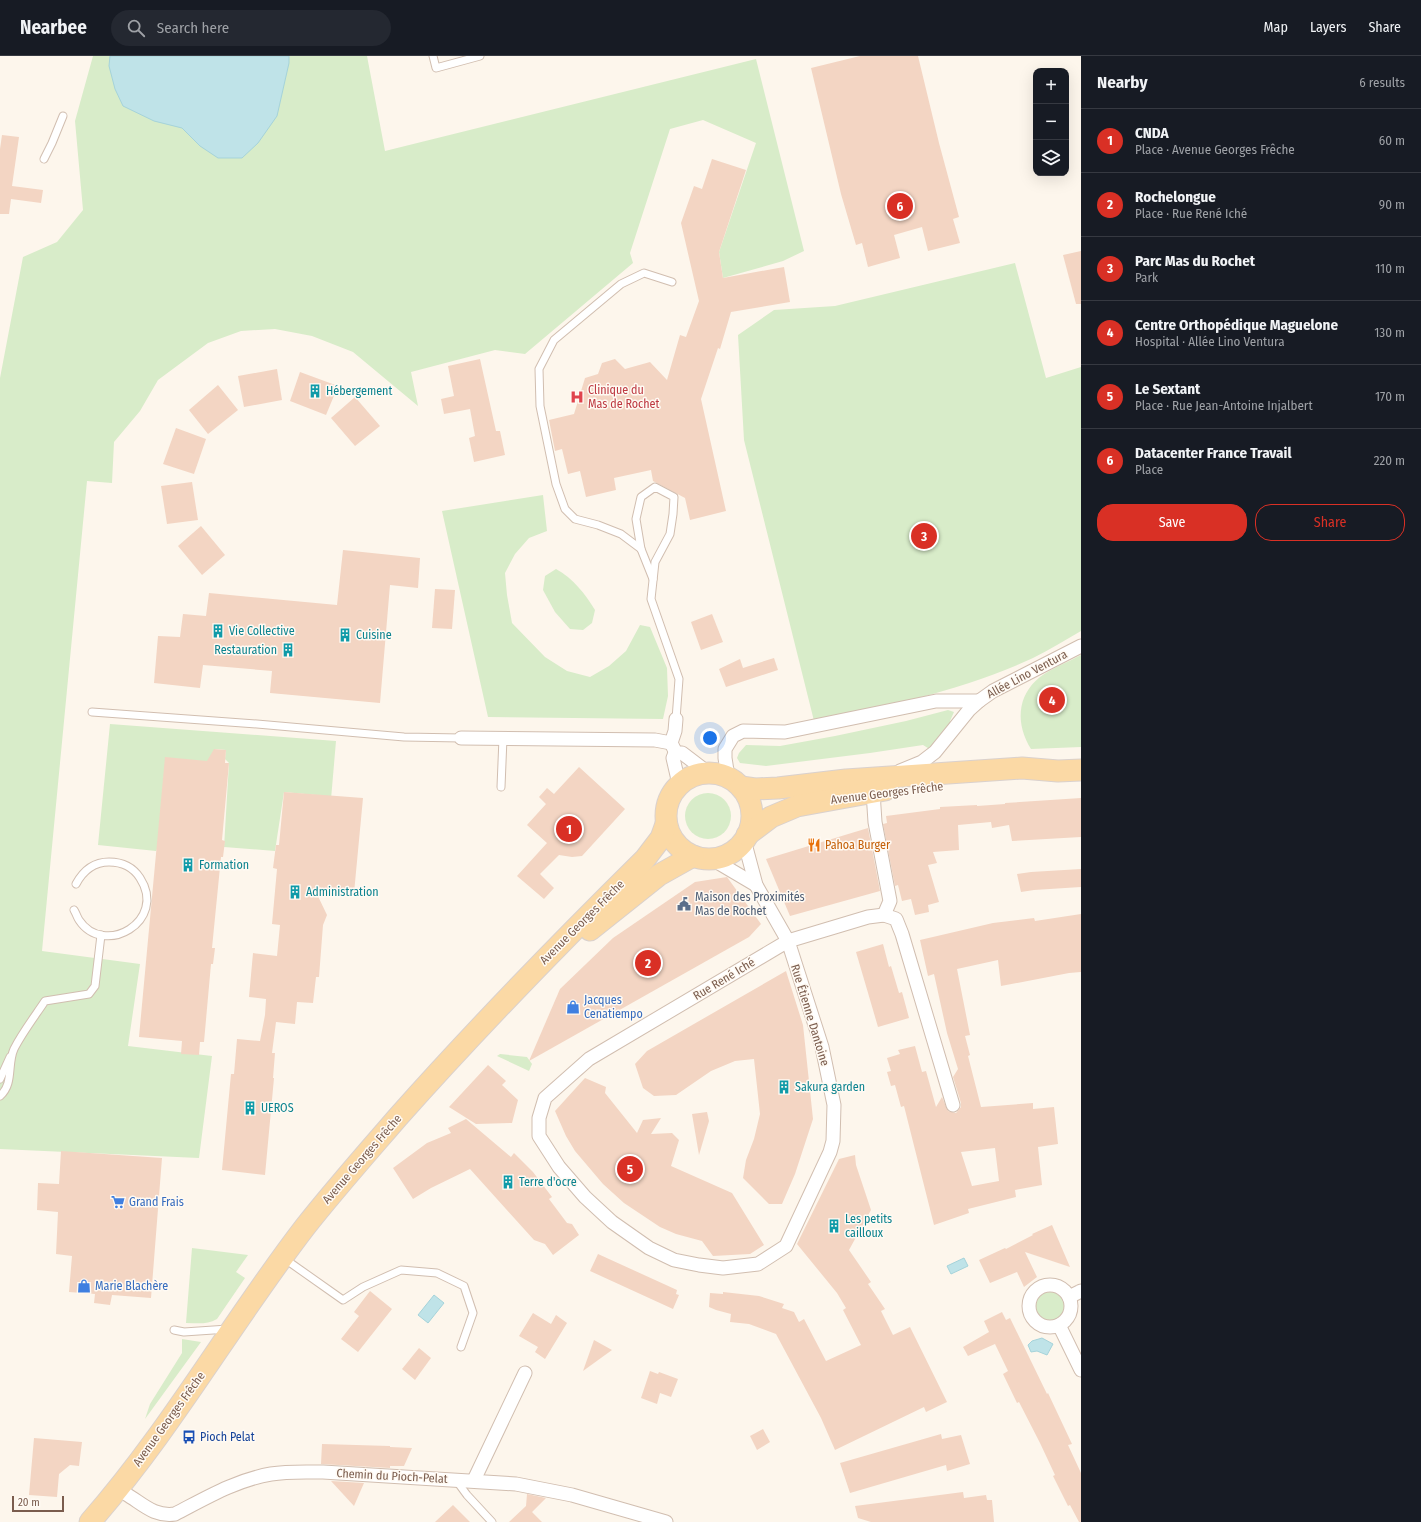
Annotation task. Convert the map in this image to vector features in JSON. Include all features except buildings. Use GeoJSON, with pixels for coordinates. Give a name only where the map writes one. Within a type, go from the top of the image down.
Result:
{"type":"FeatureCollection","features":[{"type":"Feature","properties":{"kind":"main road","name":"Avenue Georges Frêche"},"geometry":{"type":"LineString","coordinates":[[735,782],[755,789],[811,784],[914,787],[1020,780],[1058,771],[1081,770]]}},
{"type":"Feature","properties":{"kind":"main road"},"geometry":{"type":"LineString","coordinates":[[707,772],[718,773],[735,782],[748,798],[752,810],[751,823],[746,838],[736,850],[724,856],[703,858],[684,851],[676,844],[666,824],[665,817],[670,796],[679,784],[695,775],[707,772]]}},
{"type":"Feature","properties":{"kind":"main road","name":"Avenue Georges Frêche"},"geometry":{"type":"LineString","coordinates":[[746,838],[772,817],[797,806],[878,785]]}},
{"type":"Feature","properties":{"kind":"main road","name":"Avenue Georges Frêche"},"geometry":{"type":"LineString","coordinates":[[90,1522],[162,1432],[266,1280],[304,1229],[353,1169],[430,1081],[507,998],[645,859],[661,838],[666,824]]}},
{"type":"Feature","properties":{"kind":"main road","name":"Avenue Georges Frêche"},"geometry":{"type":"LineString","coordinates":[[102,1522],[170,1439],[292,1264],[335,1208],[444,1083],[569,951],[590,931],[659,875],[703,858]]}},
{"type":"Feature","properties":{"kind":"street","name":"Allée Lino Ventura"},"geometry":{"type":"LineString","coordinates":[[878,785],[916,765],[935,752],[979,700],[993,691],[1081,646]]}},
{"type":"Feature","properties":{"kind":"street"},"geometry":{"type":"LineString","coordinates":[[735,782],[725,758],[725,749],[734,736],[743,731],[785,732],[936,701],[979,700]]}},
{"type":"Feature","properties":{"kind":"street"},"geometry":{"type":"LineString","coordinates":[[676,719],[673,758],[679,784]]}},
{"type":"Feature","properties":{"kind":"street"},"geometry":{"type":"LineString","coordinates":[[461,738],[655,740],[682,753],[707,772]]}},
{"type":"Feature","properties":{"kind":"street"},"geometry":{"type":"LineString","coordinates":[[878,785],[874,822],[890,901],[884,915],[896,919],[902,934],[953,1105]]}},
{"type":"Feature","properties":{"kind":"street","name":"Rue Étienne Dantoine"},"geometry":{"type":"LineString","coordinates":[[746,838],[756,884],[788,940],[811,1009],[832,1088],[834,1105],[833,1141],[827,1160],[786,1246]]}},
{"type":"Feature","properties":{"kind":"street"},"geometry":{"type":"LineString","coordinates":[[703,858],[756,884]]}},
{"type":"Feature","properties":{"kind":"street","name":"Rue René Iché"},"geometry":{"type":"LineString","coordinates":[[786,1246],[758,1264],[723,1268],[674,1260],[649,1248],[612,1222],[594,1206],[559,1167],[539,1136],[539,1118],[546,1098],[588,1059],[788,940],[868,917],[884,915]]}},
{"type":"Feature","properties":{"kind":"street"},"geometry":{"type":"LineString","coordinates":[[1045,1284],[1052,1284],[1075,1294],[1069,1316],[1059,1325],[1045,1327],[1038,1324],[1029,1312],[1029,1298],[1038,1287],[1045,1284]]}},
{"type":"Feature","properties":{"kind":"street"},"geometry":{"type":"LineString","coordinates":[[1059,1325],[1081,1370]]}},
{"type":"Feature","properties":{"kind":"street"},"geometry":{"type":"LineString","coordinates":[[474,1480],[525,1373]]}},
{"type":"Feature","properties":{"kind":"street","name":"Chemin du Pioch-Pelat"},"geometry":{"type":"LineString","coordinates":[[126,1494],[158,1514],[175,1514],[236,1483],[272,1473],[323,1472],[474,1480],[516,1484],[556,1491],[666,1522]]}},
{"type":"Feature","properties":{"kind":"lane"},"geometry":{"type":"LineString","coordinates":[[433,56],[436,68],[480,56]]}},
{"type":"Feature","properties":{"kind":"lane"},"geometry":{"type":"LineString","coordinates":[[44,159],[63,116]]}},
{"type":"Feature","properties":{"kind":"lane"},"geometry":{"type":"LineString","coordinates":[[641,550],[621,534],[598,525],[575,519],[565,509],[556,484],[540,406],[539,369],[554,340],[621,284],[644,274],[672,282]]}},
{"type":"Feature","properties":{"kind":"lane"},"geometry":{"type":"LineString","coordinates":[[653,579],[641,550],[636,519],[641,497],[655,487],[674,497],[670,534],[655,562],[652,599],[679,679],[676,719]]}},
{"type":"Feature","properties":{"kind":"lane"},"geometry":{"type":"LineString","coordinates":[[92,712],[257,724],[404,737],[461,738]]}},
{"type":"Feature","properties":{"kind":"lane"},"geometry":{"type":"LineString","coordinates":[[501,787],[504,738]]}},
{"type":"Feature","properties":{"kind":"lane"},"geometry":{"type":"LineString","coordinates":[[74,910],[80,922],[90,930],[101,935],[113,936],[124,933],[134,927],[142,918],[146,907],[147,895],[144,884],[137,874],[128,866],[117,862],[104,862],[92,866],[82,874],[76,884]]}},
{"type":"Feature","properties":{"kind":"lane"},"geometry":{"type":"LineString","coordinates":[[0,1079],[14,1050],[44,1001],[89,994],[95,986],[101,935]]}},
{"type":"Feature","properties":{"kind":"lane"},"geometry":{"type":"LineString","coordinates":[[0,1096],[4,1093],[9,1081],[14,1050]]}},
{"type":"Feature","properties":{"kind":"lane"},"geometry":{"type":"LineString","coordinates":[[292,1264],[343,1300],[363,1287],[401,1270],[437,1273],[464,1286],[473,1313],[461,1347]]}},
{"type":"Feature","properties":{"kind":"lane"},"geometry":{"type":"LineString","coordinates":[[174,1330],[184,1332],[232,1329]]}},
{"type":"Feature","properties":{"kind":"lane"},"geometry":{"type":"LineString","coordinates":[[456,1480],[492,1522]]}},
{"type":"Feature","properties":{"kind":"green space"},"geometry":{"type":"Polygon","coordinates":[[[93,56],[367,56],[385,151],[756,59],[804,251],[783,261],[723,278],[719,252],[756,143],[703,120],[670,129],[630,253],[633,263],[525,354],[495,350],[411,372],[418,406],[353,352],[312,336],[275,329],[241,331],[208,343],[158,380],[140,411],[114,442],[112,483],[87,481],[42,951],[140,964],[128,1046],[212,1056],[199,1158],[0,1149],[0,378],[23,257],[57,242],[83,210],[75,121],[93,56]]]}},
{"type":"Feature","properties":{"kind":"green space"},"geometry":{"type":"Polygon","coordinates":[[[1015,263],[1046,378],[1081,367],[1081,631],[1033,658],[980,679],[898,703],[814,721],[744,440],[738,335],[774,310],[835,306],[1015,263]]]}},
{"type":"Feature","properties":{"kind":"green space"},"geometry":{"type":"Polygon","coordinates":[[[543,495],[547,531],[529,538],[515,554],[505,573],[512,623],[545,657],[567,671],[590,677],[609,666],[626,651],[640,625],[650,627],[667,668],[668,696],[663,719],[488,717],[442,511],[543,495]]]}},
{"type":"Feature","properties":{"kind":"green space"},"geometry":{"type":"Polygon","coordinates":[[[556,569],[568,577],[578,587],[595,610],[592,623],[583,630],[570,629],[555,612],[543,590],[545,576],[556,569]]]}},
{"type":"Feature","properties":{"kind":"green space"},"geometry":{"type":"Polygon","coordinates":[[[1081,655],[1081,747],[1031,749],[1026,740],[1021,721],[1021,711],[1026,693],[1040,677],[1081,655]]]}},
{"type":"Feature","properties":{"kind":"green space"},"geometry":{"type":"Polygon","coordinates":[[[948,710],[954,712],[950,721],[952,724],[931,750],[923,745],[766,766],[740,763],[737,758],[739,753],[746,745],[780,746],[906,721],[948,710]]]}},
{"type":"Feature","properties":{"kind":"green space"},"geometry":{"type":"Polygon","coordinates":[[[110,724],[336,741],[330,811],[316,795],[284,792],[275,851],[224,847],[229,763],[225,759],[226,750],[215,749],[156,851],[98,845],[110,724]]]}},
{"type":"Feature","properties":{"kind":"green space"},"geometry":{"type":"Polygon","coordinates":[[[704,793],[712,793],[721,797],[727,803],[731,816],[727,829],[721,835],[712,839],[704,839],[695,835],[689,829],[685,820],[685,812],[689,803],[695,797],[704,793]]]}},
{"type":"Feature","properties":{"kind":"green space"},"geometry":{"type":"Polygon","coordinates":[[[500,1054],[527,1057],[532,1064],[529,1071],[497,1056],[500,1054]]]}},
{"type":"Feature","properties":{"kind":"green space"},"geometry":{"type":"Polygon","coordinates":[[[192,1248],[248,1255],[236,1272],[245,1278],[217,1319],[209,1322],[186,1323],[192,1248]]]}},
{"type":"Feature","properties":{"kind":"green space"},"geometry":{"type":"Polygon","coordinates":[[[1050,1292],[1060,1297],[1065,1307],[1060,1317],[1050,1322],[1040,1317],[1035,1307],[1040,1297],[1050,1292]]]}},
{"type":"Feature","properties":{"kind":"green space"},"geometry":{"type":"Polygon","coordinates":[[[182,1339],[201,1342],[145,1419],[150,1404],[182,1353],[182,1339]]]}},
{"type":"Feature","properties":{"kind":"water"},"geometry":{"type":"Polygon","coordinates":[[[110,56],[289,56],[289,63],[277,116],[258,143],[242,158],[218,158],[200,146],[182,128],[154,121],[123,106],[115,89],[109,66],[110,56]]]}},
{"type":"Feature","properties":{"kind":"water"},"geometry":{"type":"Polygon","coordinates":[[[964,1258],[968,1266],[951,1274],[947,1266],[964,1258]]]}},
{"type":"Feature","properties":{"kind":"water"},"geometry":{"type":"Polygon","coordinates":[[[434,1295],[444,1303],[428,1323],[418,1315],[434,1295]]]}},
{"type":"Feature","properties":{"kind":"water"},"geometry":{"type":"Polygon","coordinates":[[[1042,1338],[1053,1344],[1047,1355],[1037,1351],[1031,1352],[1028,1345],[1032,1341],[1042,1338]]]}},
{"type":"Feature","properties":{"kind":"place","name":"Datacenter France Travail"},"geometry":{"type":"Point","coordinates":[900,206]}},
{"type":"Feature","properties":{"kind":"place","name":"Hébergement"},"geometry":{"type":"Point","coordinates":[315,391]}},
{"type":"Feature","properties":{"kind":"place","name":"Clinique du Mas de Rochet"},"geometry":{"type":"Point","coordinates":[577,397]}},
{"type":"Feature","properties":{"kind":"place","name":"Parc Mas du Rochet"},"geometry":{"type":"Point","coordinates":[924,536]}},
{"type":"Feature","properties":{"kind":"place","name":"Vie Collective"},"geometry":{"type":"Point","coordinates":[218,631]}},
{"type":"Feature","properties":{"kind":"place","name":"Cuisine"},"geometry":{"type":"Point","coordinates":[345,635]}},
{"type":"Feature","properties":{"kind":"place","name":"Restauration"},"geometry":{"type":"Point","coordinates":[288,650]}},
{"type":"Feature","properties":{"kind":"place","name":"Centre Orthopédique Maguelone"},"geometry":{"type":"Point","coordinates":[1052,700]}},
{"type":"Feature","properties":{"kind":"place","name":"CNDA"},"geometry":{"type":"Point","coordinates":[569,829]}},
{"type":"Feature","properties":{"kind":"place","name":"Pahoa Burger"},"geometry":{"type":"Point","coordinates":[814,845]}},
{"type":"Feature","properties":{"kind":"place","name":"Formation"},"geometry":{"type":"Point","coordinates":[188,865]}},
{"type":"Feature","properties":{"kind":"place","name":"Administration"},"geometry":{"type":"Point","coordinates":[295,892]}},
{"type":"Feature","properties":{"kind":"place","name":"Maison des Proximités Mas de Rochet"},"geometry":{"type":"Point","coordinates":[684,904]}},
{"type":"Feature","properties":{"kind":"place","name":"Rochelongue"},"geometry":{"type":"Point","coordinates":[648,963]}},
{"type":"Feature","properties":{"kind":"place","name":"Jacques Cenatiempo"},"geometry":{"type":"Point","coordinates":[573,1007]}},
{"type":"Feature","properties":{"kind":"place","name":"Sakura garden"},"geometry":{"type":"Point","coordinates":[784,1087]}},
{"type":"Feature","properties":{"kind":"place","name":"UEROS"},"geometry":{"type":"Point","coordinates":[250,1108]}},
{"type":"Feature","properties":{"kind":"place","name":"Le Sextant"},"geometry":{"type":"Point","coordinates":[630,1169]}},
{"type":"Feature","properties":{"kind":"place","name":"Terre d'ocre"},"geometry":{"type":"Point","coordinates":[508,1182]}},
{"type":"Feature","properties":{"kind":"place","name":"Grand Frais"},"geometry":{"type":"Point","coordinates":[118,1202]}},
{"type":"Feature","properties":{"kind":"place","name":"Les petits cailloux"},"geometry":{"type":"Point","coordinates":[834,1226]}},
{"type":"Feature","properties":{"kind":"place","name":"Marie Blachère"},"geometry":{"type":"Point","coordinates":[84,1286]}},
{"type":"Feature","properties":{"kind":"place","name":"Pioch Pelat"},"geometry":{"type":"Point","coordinates":[189,1437]}}]}
